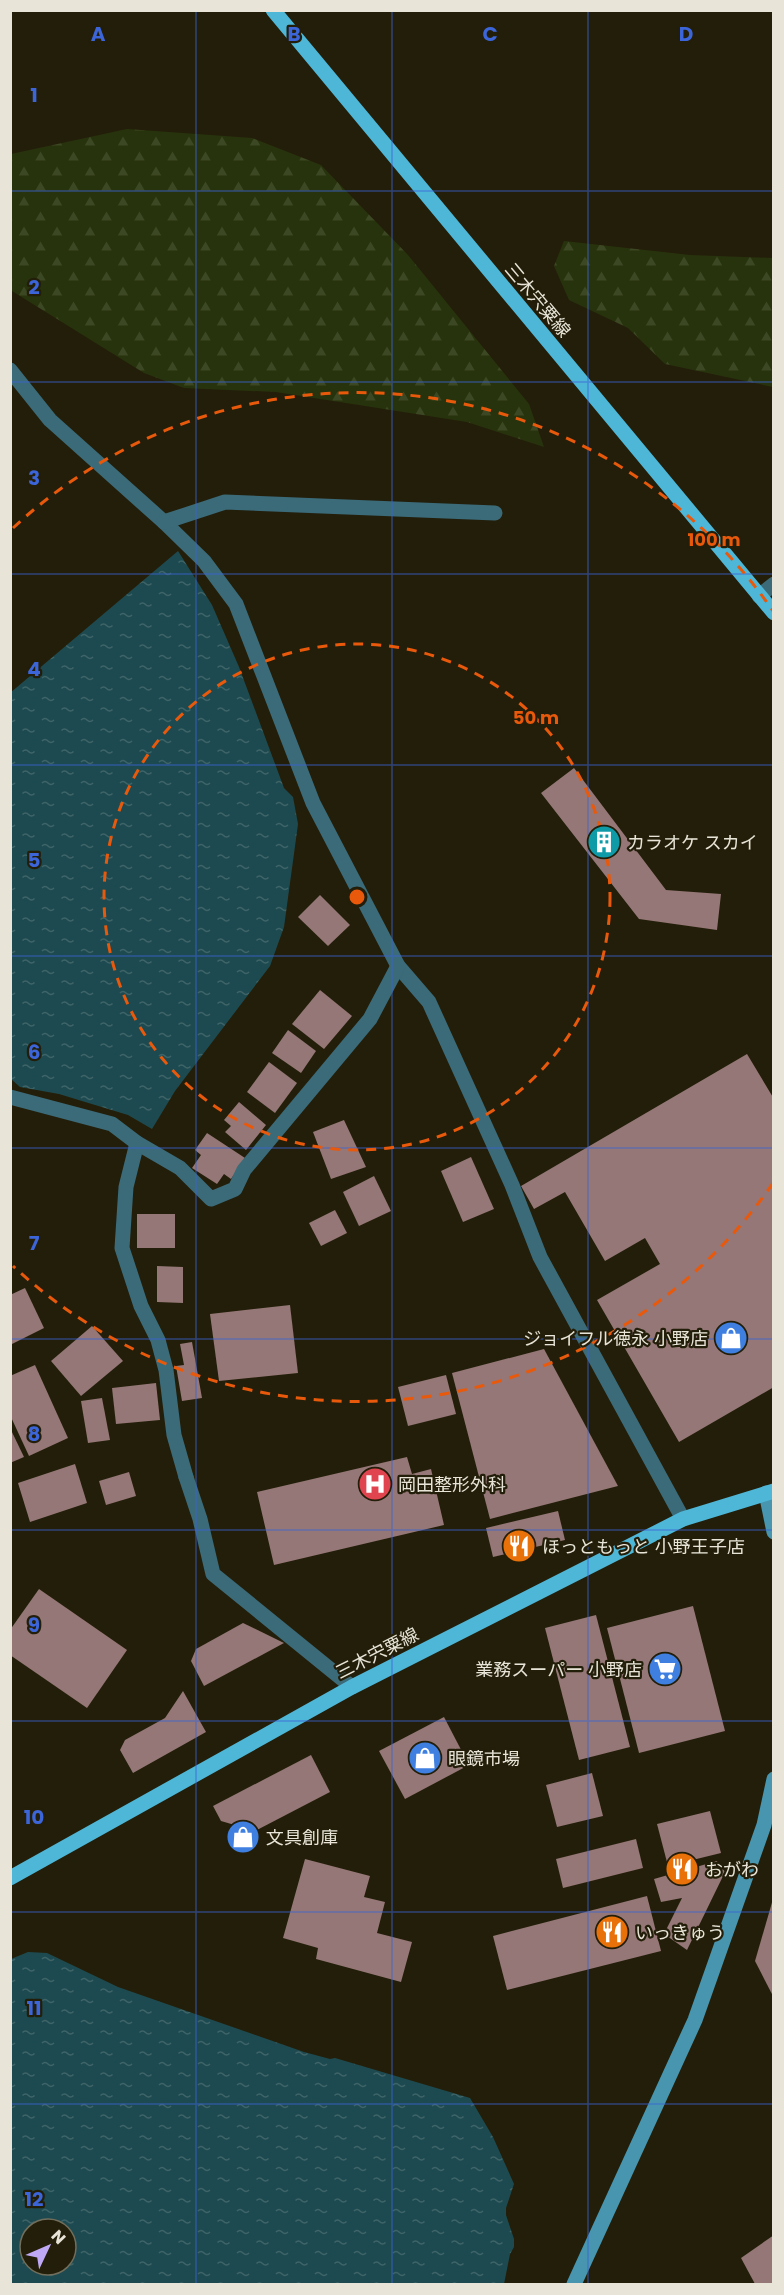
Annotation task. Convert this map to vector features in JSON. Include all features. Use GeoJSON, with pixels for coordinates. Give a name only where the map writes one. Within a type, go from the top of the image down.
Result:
{"type":"FeatureCollection","features":[{"type":"Feature","properties":{"kind":"main road","name":"三木宍粟線"},"geometry":{"type":"LineString","coordinates":[[273,10],[774,613]]}},
{"type":"Feature","properties":{"kind":"main road","name":"三木宍粟線"},"geometry":{"type":"LineString","coordinates":[[10,1878],[352,1687],[683,1519],[770,1492]]}},
{"type":"Feature","properties":{"kind":"street"},"geometry":{"type":"LineString","coordinates":[[10,370],[50,420],[204,561],[236,604],[314,803],[398,966],[429,1002],[512,1185],[540,1257],[683,1519]]}},
{"type":"Feature","properties":{"kind":"street"},"geometry":{"type":"LineString","coordinates":[[164,522],[225,502],[495,513]]}},
{"type":"Feature","properties":{"kind":"street"},"geometry":{"type":"LineString","coordinates":[[759,596],[774,584]]}},
{"type":"Feature","properties":{"kind":"street"},"geometry":{"type":"LineString","coordinates":[[10,1097],[111,1124],[137,1143],[180,1168],[211,1199],[235,1189],[244,1170],[370,1019],[398,966]]}},
{"type":"Feature","properties":{"kind":"street"},"geometry":{"type":"LineString","coordinates":[[137,1143],[126,1186],[122,1248],[141,1306],[158,1340],[166,1370],[174,1435],[200,1519],[213,1574],[352,1687]]}},
{"type":"Feature","properties":{"kind":"street"},"geometry":{"type":"LineString","coordinates":[[770,1492],[774,1532]]}},
{"type":"Feature","properties":{"kind":"street"},"geometry":{"type":"LineString","coordinates":[[574,2284],[695,2020],[764,1825],[774,1779]]}},
{"type":"Feature","properties":{"kind":"green space"},"geometry":{"type":"Polygon","coordinates":[[[127,129],[252,138],[321,165],[408,255],[529,404],[544,447],[467,422],[276,392],[184,388],[144,373],[12,291],[10,289],[11,154],[127,129]]]}},
{"type":"Feature","properties":{"kind":"green space"},"geometry":{"type":"Polygon","coordinates":[[[564,241],[690,255],[773,258],[773,387],[665,364],[628,328],[569,300],[554,266],[564,241]]]}},
{"type":"Feature","properties":{"kind":"water"},"geometry":{"type":"Polygon","coordinates":[[[178,551],[212,605],[239,667],[284,788],[293,797],[298,824],[284,927],[270,966],[175,1091],[152,1129],[128,1115],[59,1094],[20,1087],[11,1079],[10,693],[178,551]]]}},
{"type":"Feature","properties":{"kind":"water"},"geometry":{"type":"Polygon","coordinates":[[[28,1952],[47,1953],[118,1987],[304,2052],[330,2059],[335,2058],[470,2098],[493,2137],[514,2184],[506,2215],[514,2239],[514,2247],[510,2254],[504,2284],[11,2284],[11,1959],[28,1952]]]}},
{"type":"Feature","properties":{"kind":"building","name":"カラオケ スカイ"},"geometry":{"type":"Polygon","coordinates":[[[574,768],[666,890],[721,894],[717,930],[639,919],[541,793],[574,768]]]}},
{"type":"Feature","properties":{"kind":"building"},"geometry":{"type":"Polygon","coordinates":[[[320,895],[350,925],[328,946],[298,917],[320,895]]]}},
{"type":"Feature","properties":{"kind":"building"},"geometry":{"type":"Polygon","coordinates":[[[320,990],[352,1016],[324,1049],[292,1024],[320,990]]]}},
{"type":"Feature","properties":{"kind":"building"},"geometry":{"type":"Polygon","coordinates":[[[288,1030],[316,1051],[301,1073],[272,1053],[288,1030]]]}},
{"type":"Feature","properties":{"kind":"building"},"geometry":{"type":"Polygon","coordinates":[[[747,1054],[774,1099],[774,1387],[679,1442],[597,1300],[660,1264],[645,1238],[605,1261],[565,1192],[534,1209],[521,1186],[747,1054]]]}},
{"type":"Feature","properties":{"kind":"building"},"geometry":{"type":"Polygon","coordinates":[[[269,1062],[297,1083],[275,1113],[247,1092],[269,1062]]]}},
{"type":"Feature","properties":{"kind":"building"},"geometry":{"type":"Polygon","coordinates":[[[239,1102],[266,1125],[246,1150],[225,1132],[231,1126],[224,1120],[239,1102]]]}},
{"type":"Feature","properties":{"kind":"building"},"geometry":{"type":"Polygon","coordinates":[[[344,1120],[366,1167],[331,1179],[313,1132],[344,1120]]]}},
{"type":"Feature","properties":{"kind":"building"},"geometry":{"type":"Polygon","coordinates":[[[207,1133],[245,1158],[231,1179],[224,1174],[217,1184],[192,1168],[201,1155],[195,1150],[207,1133]]]}},
{"type":"Feature","properties":{"kind":"building"},"geometry":{"type":"Polygon","coordinates":[[[471,1157],[494,1209],[463,1222],[441,1171],[471,1157]]]}},
{"type":"Feature","properties":{"kind":"building"},"geometry":{"type":"Polygon","coordinates":[[[374,1176],[391,1211],[359,1226],[343,1192],[374,1176]]]}},
{"type":"Feature","properties":{"kind":"building"},"geometry":{"type":"Polygon","coordinates":[[[335,1210],[347,1233],[321,1246],[309,1223],[335,1210]]]}},
{"type":"Feature","properties":{"kind":"building"},"geometry":{"type":"Polygon","coordinates":[[[137,1214],[175,1214],[175,1248],[137,1248],[137,1214]]]}},
{"type":"Feature","properties":{"kind":"building"},"geometry":{"type":"Polygon","coordinates":[[[157,1266],[183,1267],[183,1303],[157,1302],[157,1266]]]}},
{"type":"Feature","properties":{"kind":"building"},"geometry":{"type":"Polygon","coordinates":[[[25,1288],[44,1328],[10,1345],[10,1295],[25,1288]]]}},
{"type":"Feature","properties":{"kind":"building"},"geometry":{"type":"Polygon","coordinates":[[[290,1305],[298,1373],[219,1381],[210,1314],[290,1305]]]}},
{"type":"Feature","properties":{"kind":"building"},"geometry":{"type":"Polygon","coordinates":[[[92,1326],[123,1361],[81,1396],[51,1361],[92,1326]]]}},
{"type":"Feature","properties":{"kind":"building"},"geometry":{"type":"Polygon","coordinates":[[[192,1342],[202,1398],[182,1401],[176,1366],[184,1365],[180,1344],[192,1342]]]}},
{"type":"Feature","properties":{"kind":"building"},"geometry":{"type":"Polygon","coordinates":[[[544,1349],[618,1486],[490,1519],[452,1373],[544,1349]]]}},
{"type":"Feature","properties":{"kind":"building"},"geometry":{"type":"Polygon","coordinates":[[[35,1365],[68,1438],[29,1456],[10,1415],[10,1376],[35,1365]]]}},
{"type":"Feature","properties":{"kind":"building"},"geometry":{"type":"Polygon","coordinates":[[[446,1375],[456,1414],[408,1426],[398,1387],[446,1375]]]}},
{"type":"Feature","properties":{"kind":"building"},"geometry":{"type":"Polygon","coordinates":[[[156,1383],[160,1420],[116,1424],[112,1388],[156,1383]]]}},
{"type":"Feature","properties":{"kind":"building"},"geometry":{"type":"Polygon","coordinates":[[[102,1398],[110,1440],[88,1443],[81,1401],[102,1398]]]}},
{"type":"Feature","properties":{"kind":"building"},"geometry":{"type":"Polygon","coordinates":[[[10,1428],[24,1457],[10,1463],[10,1428]]]}},
{"type":"Feature","properties":{"kind":"building"},"geometry":{"type":"Polygon","coordinates":[[[407,1457],[412,1474],[431,1469],[444,1525],[274,1565],[257,1492],[407,1457]]]}},
{"type":"Feature","properties":{"kind":"building"},"geometry":{"type":"Polygon","coordinates":[[[75,1464],[87,1503],[30,1522],[18,1483],[75,1464]]]}},
{"type":"Feature","properties":{"kind":"building"},"geometry":{"type":"Polygon","coordinates":[[[129,1472],[136,1496],[106,1505],[99,1481],[129,1472]]]}},
{"type":"Feature","properties":{"kind":"building"},"geometry":{"type":"Polygon","coordinates":[[[558,1511],[565,1540],[493,1557],[486,1528],[558,1511]]]}},
{"type":"Feature","properties":{"kind":"building"},"geometry":{"type":"Polygon","coordinates":[[[39,1589],[127,1650],[87,1708],[10,1655],[10,1630],[39,1589]]]}},
{"type":"Feature","properties":{"kind":"building"},"geometry":{"type":"Polygon","coordinates":[[[693,1606],[725,1731],[639,1753],[607,1628],[693,1606]]]}},
{"type":"Feature","properties":{"kind":"building"},"geometry":{"type":"Polygon","coordinates":[[[596,1615],[630,1747],[579,1760],[545,1628],[596,1615]]]}},
{"type":"Feature","properties":{"kind":"building"},"geometry":{"type":"Polygon","coordinates":[[[243,1623],[284,1643],[204,1686],[191,1661],[196,1649],[243,1623]]]}},
{"type":"Feature","properties":{"kind":"building"},"geometry":{"type":"Polygon","coordinates":[[[183,1691],[206,1732],[133,1773],[120,1750],[125,1740],[165,1718],[183,1691]]]}},
{"type":"Feature","properties":{"kind":"building"},"geometry":{"type":"Polygon","coordinates":[[[444,1717],[469,1765],[405,1799],[379,1751],[444,1717]]]}},
{"type":"Feature","properties":{"kind":"building"},"geometry":{"type":"Polygon","coordinates":[[[311,1755],[330,1792],[255,1831],[221,1821],[213,1806],[311,1755]]]}},
{"type":"Feature","properties":{"kind":"building"},"geometry":{"type":"Polygon","coordinates":[[[592,1773],[603,1816],[557,1827],[546,1785],[592,1773]]]}},
{"type":"Feature","properties":{"kind":"building"},"geometry":{"type":"Polygon","coordinates":[[[710,1811],[721,1853],[668,1866],[657,1824],[710,1811]]]}},
{"type":"Feature","properties":{"kind":"building"},"geometry":{"type":"Polygon","coordinates":[[[636,1839],[643,1868],[563,1888],[556,1859],[636,1839]]]}},
{"type":"Feature","properties":{"kind":"building"},"geometry":{"type":"Polygon","coordinates":[[[305,1859],[370,1876],[364,1897],[385,1902],[377,1933],[412,1942],[401,1982],[316,1959],[318,1948],[283,1938],[305,1859]]]}},
{"type":"Feature","properties":{"kind":"building"},"geometry":{"type":"Polygon","coordinates":[[[717,1861],[725,1872],[687,1950],[664,1934],[682,1898],[661,1902],[654,1879],[717,1861]]]}},
{"type":"Feature","properties":{"kind":"building"},"geometry":{"type":"Polygon","coordinates":[[[647,1896],[661,1951],[507,1990],[493,1936],[647,1896]]]}},
{"type":"Feature","properties":{"kind":"building"},"geometry":{"type":"Polygon","coordinates":[[[774,1899],[774,1998],[755,1961],[774,1899]]]}},
{"type":"Feature","properties":{"kind":"building"},"geometry":{"type":"Polygon","coordinates":[[[774,2235],[774,2284],[755,2284],[741,2258],[774,2235]]]}},
{"type":"Feature","properties":{"kind":"place","name":"カラオケ スカイ"},"geometry":{"type":"Point","coordinates":[604,842]}},
{"type":"Feature","properties":{"kind":"place","name":"ジョイフル徳永 小野店"},"geometry":{"type":"Point","coordinates":[731,1338]}},
{"type":"Feature","properties":{"kind":"place","name":"岡田整形外科"},"geometry":{"type":"Point","coordinates":[375,1484]}},
{"type":"Feature","properties":{"kind":"place","name":"ほっともっと 小野王子店"},"geometry":{"type":"Point","coordinates":[519,1546]}},
{"type":"Feature","properties":{"kind":"place","name":"業務スーパー 小野店"},"geometry":{"type":"Point","coordinates":[665,1669]}},
{"type":"Feature","properties":{"kind":"place","name":"眼鏡市場"},"geometry":{"type":"Point","coordinates":[425,1758]}},
{"type":"Feature","properties":{"kind":"place","name":"文具創庫"},"geometry":{"type":"Point","coordinates":[243,1837]}},
{"type":"Feature","properties":{"kind":"place","name":"おがわ"},"geometry":{"type":"Point","coordinates":[682,1869]}},
{"type":"Feature","properties":{"kind":"place","name":"いっきゅう"},"geometry":{"type":"Point","coordinates":[612,1932]}}]}
